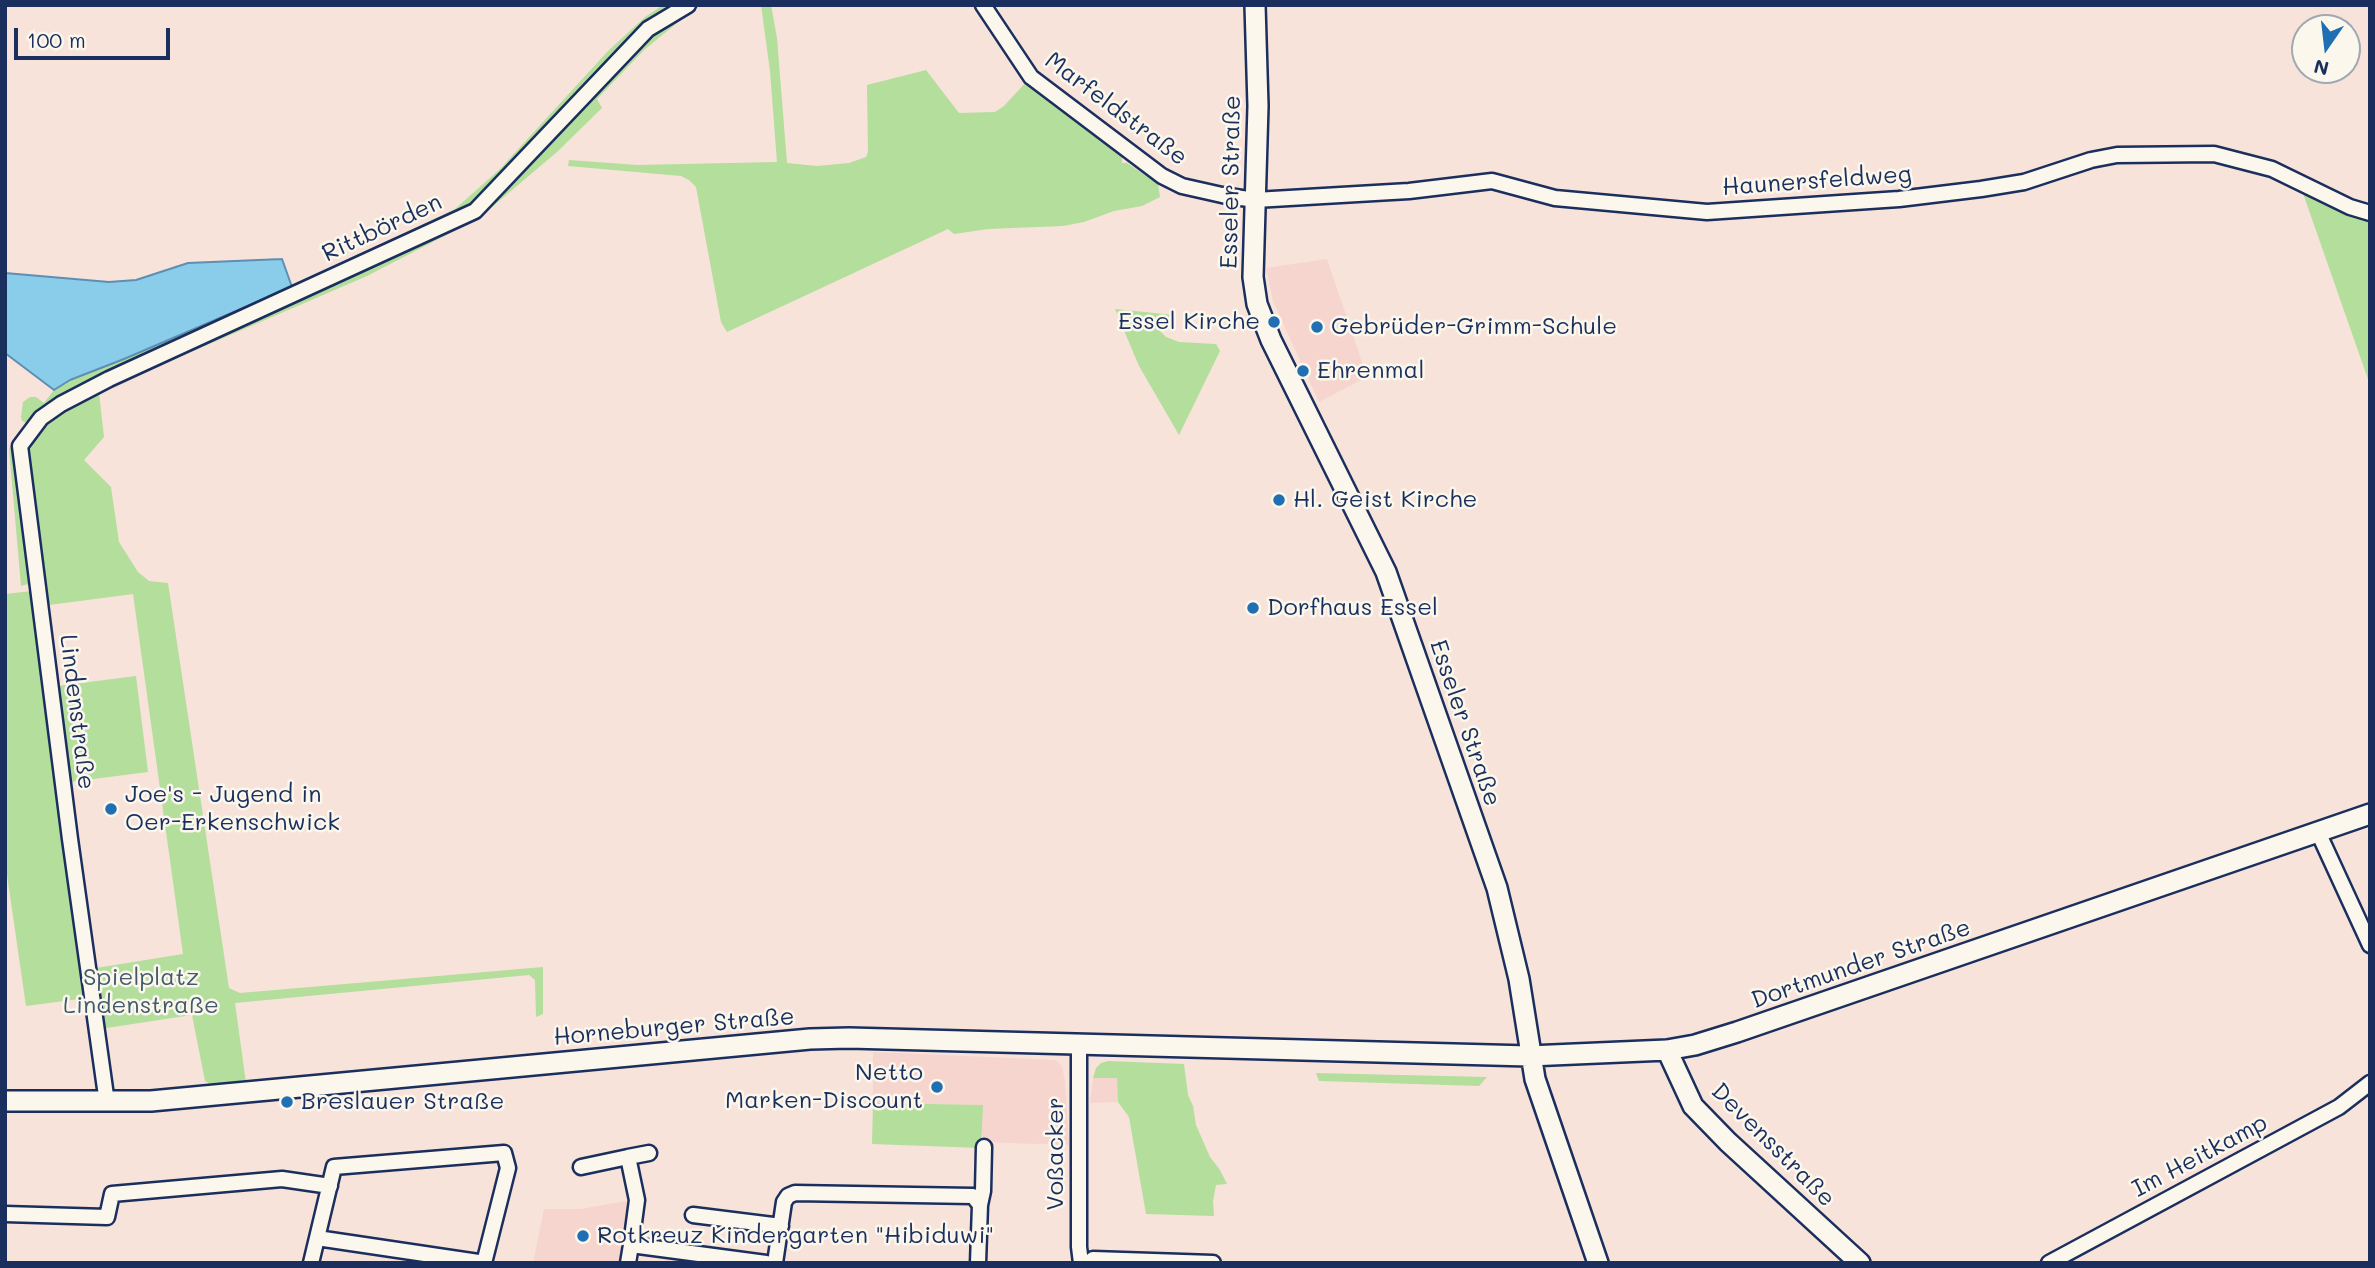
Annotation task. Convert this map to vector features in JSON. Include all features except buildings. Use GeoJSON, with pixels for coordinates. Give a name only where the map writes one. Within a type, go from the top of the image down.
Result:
{"type":"FeatureCollection","features":[{"type":"Feature","properties":{"kind":"main road","name":"Esseler Straße"},"geometry":{"type":"LineString","coordinates":[[1255,5],[1258,106],[1253,277],[1257,304],[1271,340],[1386,572],[1497,888],[1519,979],[1529,1056],[1535,1079],[1598,1263]]}},
{"type":"Feature","properties":{"kind":"main road","name":"Dortmunder Straße"},"geometry":{"type":"LineString","coordinates":[[1349,1053],[1529,1056],[1667,1050],[1695,1045],[2370,814]]}},
{"type":"Feature","properties":{"kind":"main road","name":"Horneburger Straße"},"geometry":{"type":"LineString","coordinates":[[5,1101],[107,1102],[263,1091],[810,1039],[854,1038],[1349,1053]]}},
{"type":"Feature","properties":{"kind":"main road","name":"Devensstraße"},"geometry":{"type":"LineString","coordinates":[[1667,1050],[1693,1106],[1728,1142],[1860,1263]]}},
{"type":"Feature","properties":{"kind":"street","name":"Rittbörden"},"geometry":{"type":"LineString","coordinates":[[41,418],[61,404],[109,379],[475,211],[648,29],[688,5]]}},
{"type":"Feature","properties":{"kind":"street","name":"Marfeldstraße"},"geometry":{"type":"LineString","coordinates":[[984,5],[1031,77],[1162,176],[1182,186],[1255,200]]}},
{"type":"Feature","properties":{"kind":"street","name":"Haunersfeldweg"},"geometry":{"type":"LineString","coordinates":[[1255,200],[1409,191],[1492,181],[1555,198],[1707,212],[1899,199],[1967,191],[2024,182],[2091,160],[2117,155],[2214,154],[2272,169],[2350,207],[2370,213]]}},
{"type":"Feature","properties":{"kind":"street","name":"Lindenstraße"},"geometry":{"type":"LineString","coordinates":[[41,418],[20,446],[107,1102]]}},
{"type":"Feature","properties":{"kind":"street"},"geometry":{"type":"LineString","coordinates":[[2318,832],[2370,945]]}},
{"type":"Feature","properties":{"kind":"street","name":"Voßacker"},"geometry":{"type":"LineString","coordinates":[[1079,1045],[1081,1263]]}},
{"type":"Feature","properties":{"kind":"street","name":"Im Heitkamp"},"geometry":{"type":"LineString","coordinates":[[2049,1263],[2339,1107],[2370,1083]]}},
{"type":"Feature","properties":{"kind":"street"},"geometry":{"type":"LineString","coordinates":[[978,1263],[984,1147]]}},
{"type":"Feature","properties":{"kind":"street"},"geometry":{"type":"LineString","coordinates":[[311,1263],[317,1237],[330,1186],[334,1167],[504,1153],[508,1168],[484,1263],[317,1237]]}},
{"type":"Feature","properties":{"kind":"street"},"geometry":{"type":"LineString","coordinates":[[581,1167],[649,1153]]}},
{"type":"Feature","properties":{"kind":"street"},"geometry":{"type":"LineString","coordinates":[[628,1157],[637,1200],[628,1263]]}},
{"type":"Feature","properties":{"kind":"street"},"geometry":{"type":"LineString","coordinates":[[5,1214],[107,1217],[112,1194],[282,1179],[330,1186]]}},
{"type":"Feature","properties":{"kind":"street"},"geometry":{"type":"LineString","coordinates":[[775,1263],[786,1198],[795,1193],[966,1194],[973,1196],[980,1205]]}},
{"type":"Feature","properties":{"kind":"street"},"geometry":{"type":"LineString","coordinates":[[693,1215],[781,1226]]}},
{"type":"Feature","properties":{"kind":"street"},"geometry":{"type":"LineString","coordinates":[[631,1245],[766,1263]]}},
{"type":"Feature","properties":{"kind":"street"},"geometry":{"type":"LineString","coordinates":[[1088,1263],[1093,1259],[1213,1263]]}},
{"type":"Feature","properties":{"kind":"shaded area","name":"Gebrüder-Grimm-Schule"},"geometry":{"type":"Polygon","coordinates":[[[1327,259],[1367,377],[1319,402],[1273,301],[1266,268],[1327,259]]]}},
{"type":"Feature","properties":{"kind":"shaded area"},"geometry":{"type":"Polygon","coordinates":[[[873,1052],[1056,1060],[1062,1066],[1065,1081],[1069,1145],[982,1142],[982,1105],[873,1103],[873,1052]]]}},
{"type":"Feature","properties":{"kind":"shaded area"},"geometry":{"type":"Polygon","coordinates":[[[1093,1078],[1117,1078],[1118,1102],[1090,1103],[1093,1078]]]}},
{"type":"Feature","properties":{"kind":"shaded area","name":"Rotkreuz Kindergarten \"Hibiduwi\""},"geometry":{"type":"Polygon","coordinates":[[[632,1200],[623,1263],[533,1263],[544,1209],[581,1209],[632,1200]]]}},
{"type":"Feature","properties":{"kind":"green space","name":"Spielplatz Lindenstraße"},"geometry":{"type":"Polygon","coordinates":[[[663,5],[699,5],[644,50],[597,99],[602,108],[557,152],[479,218],[367,276],[99,393],[104,437],[84,460],[111,487],[119,542],[138,572],[149,581],[168,583],[229,988],[240,993],[543,967],[543,1014],[536,1017],[535,980],[529,975],[235,1003],[246,1083],[210,1084],[205,1081],[192,1015],[100,1029],[90,969],[183,954],[133,594],[49,605],[44,580],[21,586],[9,449],[27,423],[22,421],[21,417],[23,402],[30,397],[36,397],[44,403],[54,390],[70,380],[287,290],[455,209],[500,169],[608,51],[645,17],[663,5]]]}},
{"type":"Feature","properties":{"kind":"green space"},"geometry":{"type":"Polygon","coordinates":[[[761,5],[771,5],[777,38],[787,163],[817,166],[849,163],[866,157],[867,85],[926,70],[959,113],[995,112],[1028,80],[1122,156],[1122,163],[1127,163],[1158,184],[1160,197],[1142,206],[1063,226],[988,229],[954,234],[948,229],[727,332],[721,322],[696,187],[681,176],[568,166],[569,160],[637,165],[777,162],[770,71],[761,5]]]}},
{"type":"Feature","properties":{"kind":"green space"},"geometry":{"type":"Polygon","coordinates":[[[2298,179],[2370,211],[2370,385],[2298,179]]]}},
{"type":"Feature","properties":{"kind":"green space"},"geometry":{"type":"Polygon","coordinates":[[[1115,309],[1174,315],[1162,323],[1160,331],[1166,337],[1179,342],[1216,344],[1220,351],[1179,435],[1139,366],[1115,309]]]}},
{"type":"Feature","properties":{"kind":"green space"},"geometry":{"type":"Polygon","coordinates":[[[32,591],[87,998],[26,1006],[5,861],[5,594],[32,591]]]}},
{"type":"Feature","properties":{"kind":"green space"},"geometry":{"type":"Polygon","coordinates":[[[136,676],[148,772],[70,782],[58,686],[136,676]]]}},
{"type":"Feature","properties":{"kind":"green space"},"geometry":{"type":"Polygon","coordinates":[[[1108,1061],[1184,1064],[1196,1125],[1210,1157],[1227,1184],[1216,1185],[1214,1216],[1146,1214],[1129,1117],[1118,1102],[1117,1078],[1093,1078],[1096,1068],[1108,1061]]]}},
{"type":"Feature","properties":{"kind":"green space"},"geometry":{"type":"Polygon","coordinates":[[[1316,1073],[1487,1077],[1479,1086],[1319,1081],[1316,1073]]]}},
{"type":"Feature","properties":{"kind":"green space"},"geometry":{"type":"Polygon","coordinates":[[[873,1103],[983,1105],[981,1148],[872,1144],[873,1103]]]}},
{"type":"Feature","properties":{"kind":"water"},"geometry":{"type":"Polygon","coordinates":[[[282,259],[292,287],[70,380],[54,390],[5,353],[5,273],[109,282],[136,280],[188,263],[282,259]]]}},
{"type":"Feature","properties":{"kind":"place","name":"Essel Kirche"},"geometry":{"type":"Point","coordinates":[1274,322]}},
{"type":"Feature","properties":{"kind":"place","name":"Gebrüder-Grimm-Schule"},"geometry":{"type":"Point","coordinates":[1317,327]}},
{"type":"Feature","properties":{"kind":"place","name":"Ehrenmal"},"geometry":{"type":"Point","coordinates":[1303,371]}},
{"type":"Feature","properties":{"kind":"place","name":"Hl. Geist Kirche"},"geometry":{"type":"Point","coordinates":[1279,500]}},
{"type":"Feature","properties":{"kind":"place","name":"Dorfhaus Essel"},"geometry":{"type":"Point","coordinates":[1253,608]}},
{"type":"Feature","properties":{"kind":"place","name":"Joe's - Jugend in Oer-Erkenschwick"},"geometry":{"type":"Point","coordinates":[111,809]}},
{"type":"Feature","properties":{"kind":"place","name":"Netto Marken-Discount"},"geometry":{"type":"Point","coordinates":[937,1087]}},
{"type":"Feature","properties":{"kind":"place","name":"Breslauer Straße"},"geometry":{"type":"Point","coordinates":[287,1102]}},
{"type":"Feature","properties":{"kind":"place","name":"Rotkreuz Kindergarten \"Hibiduwi\""},"geometry":{"type":"Point","coordinates":[583,1236]}}]}
